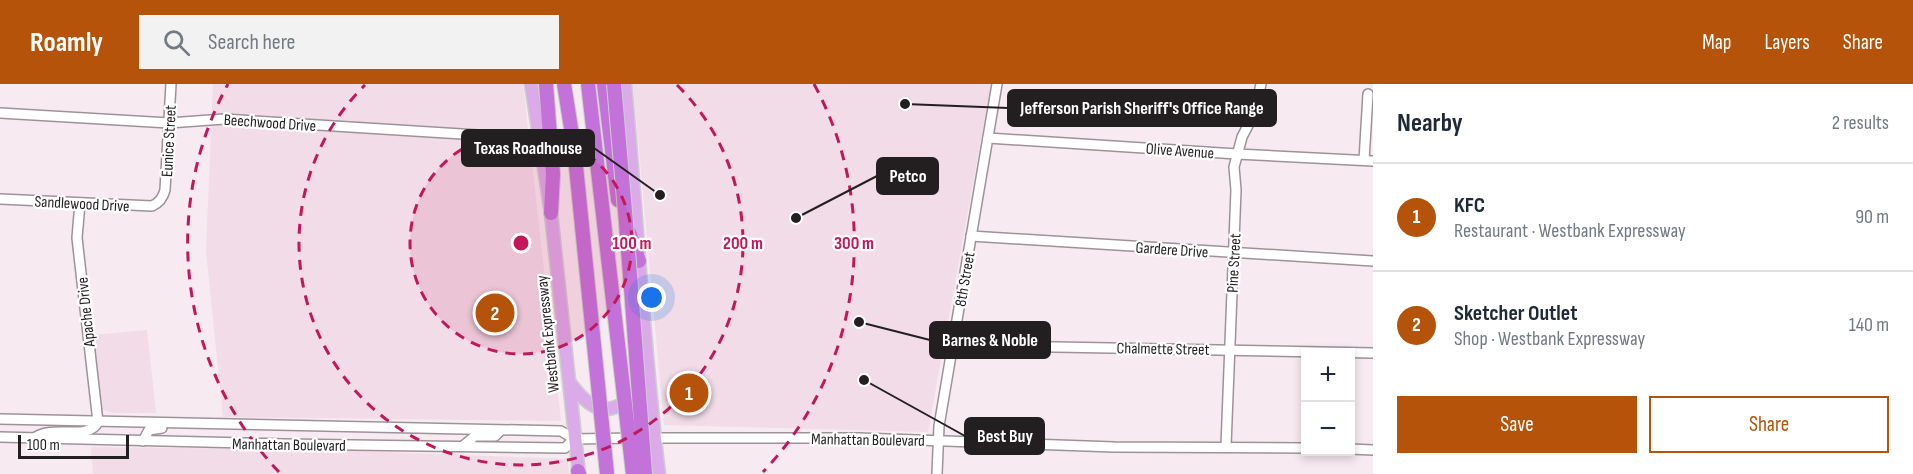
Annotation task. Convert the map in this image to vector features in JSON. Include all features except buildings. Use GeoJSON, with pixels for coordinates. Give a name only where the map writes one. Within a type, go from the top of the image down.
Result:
{"type":"FeatureCollection","features":[{"type":"Feature","properties":{"kind":"highway"},"geometry":{"type":"LineString","coordinates":[[546,84],[545,139],[554,174],[551,213]]}},
{"type":"Feature","properties":{"kind":"highway"},"geometry":{"type":"LineString","coordinates":[[564,84],[574,147],[607,474]]}},
{"type":"Feature","properties":{"kind":"highway"},"geometry":{"type":"LineString","coordinates":[[588,84],[633,474]]}},
{"type":"Feature","properties":{"kind":"highway"},"geometry":{"type":"LineString","coordinates":[[604,84],[618,200],[639,261]]}},
{"type":"Feature","properties":{"kind":"highway"},"geometry":{"type":"LineString","coordinates":[[614,84],[645,474]]}},
{"type":"Feature","properties":{"kind":"main road"},"geometry":{"type":"LineString","coordinates":[[531,84],[545,139]]}},
{"type":"Feature","properties":{"kind":"main road"},"geometry":{"type":"LineString","coordinates":[[625,84],[648,380],[659,474]]}},
{"type":"Feature","properties":{"kind":"main road","name":"Westbank Expressway"},"geometry":{"type":"LineString","coordinates":[[551,213],[579,473]]}},
{"type":"Feature","properties":{"kind":"main road"},"geometry":{"type":"LineString","coordinates":[[569,382],[589,404],[608,409],[628,401],[648,380]]}},
{"type":"Feature","properties":{"kind":"street","name":"Eunice Street"},"geometry":{"type":"LineString","coordinates":[[162,198],[165,190],[171,84]]}},
{"type":"Feature","properties":{"kind":"street","name":"8th Street"},"geometry":{"type":"LineString","coordinates":[[937,474],[939,426],[997,84]]}},
{"type":"Feature","properties":{"kind":"street","name":"Pine Street"},"geometry":{"type":"LineString","coordinates":[[1226,447],[1236,190],[1234,167],[1242,137],[1255,112],[1261,84]]}},
{"type":"Feature","properties":{"kind":"street"},"geometry":{"type":"LineString","coordinates":[[1368,94],[1369,161]]}},
{"type":"Feature","properties":{"kind":"street","name":"Beechwood Drive"},"geometry":{"type":"LineString","coordinates":[[0,113],[169,123],[224,119],[545,139]]}},
{"type":"Feature","properties":{"kind":"street","name":"Olive Avenue"},"geometry":{"type":"LineString","coordinates":[[987,138],[1369,161]]}},
{"type":"Feature","properties":{"kind":"street","name":"Sandlewood Drive"},"geometry":{"type":"LineString","coordinates":[[0,199],[152,206],[162,198]]}},
{"type":"Feature","properties":{"kind":"street","name":"Apache Drive"},"geometry":{"type":"LineString","coordinates":[[80,203],[77,237],[98,422]]}},
{"type":"Feature","properties":{"kind":"street","name":"Gardere Drive"},"geometry":{"type":"LineString","coordinates":[[971,236],[1373,261]]}},
{"type":"Feature","properties":{"kind":"street","name":"Chalmette Street"},"geometry":{"type":"LineString","coordinates":[[953,345],[1373,353]]}},
{"type":"Feature","properties":{"kind":"street","name":"Manhattan Boulevard"},"geometry":{"type":"LineString","coordinates":[[0,419],[561,431],[574,439],[859,438],[1114,447],[1301,448]]}},
{"type":"Feature","properties":{"kind":"street"},"geometry":{"type":"LineString","coordinates":[[35,438],[43,432],[88,431],[95,428],[98,422]]}},
{"type":"Feature","properties":{"kind":"street"},"geometry":{"type":"LineString","coordinates":[[143,441],[152,429],[194,429],[203,428],[208,424]]}},
{"type":"Feature","properties":{"kind":"street"},"geometry":{"type":"LineString","coordinates":[[463,446],[475,436],[497,435],[500,430]]}},
{"type":"Feature","properties":{"kind":"street","name":"Manhattan Boulevard"},"geometry":{"type":"LineString","coordinates":[[0,437],[565,448],[574,439]]}},
{"type":"Feature","properties":{"kind":"street"},"geometry":{"type":"LineString","coordinates":[[1355,450],[1373,450]]}},
{"type":"Feature","properties":{"kind":"shaded area"},"geometry":{"type":"Polygon","coordinates":[[[213,84],[523,84],[561,421],[223,417],[206,251],[213,84]]]}},
{"type":"Feature","properties":{"kind":"shaded area"},"geometry":{"type":"Polygon","coordinates":[[[633,84],[991,84],[928,432],[664,425],[633,84]]]}},
{"type":"Feature","properties":{"kind":"shaded area"},"geometry":{"type":"Polygon","coordinates":[[[147,330],[156,413],[113,413],[102,409],[93,335],[147,330]]]}},
{"type":"Feature","properties":{"kind":"shaded area"},"geometry":{"type":"Polygon","coordinates":[[[91,447],[330,450],[568,459],[569,474],[93,474],[91,447]]]}},
{"type":"Feature","properties":{"kind":"place","name":"Jefferson Parish Sheriff's Office Range"},"geometry":{"type":"Point","coordinates":[905,104]}},
{"type":"Feature","properties":{"kind":"place","name":"Texas Roadhouse"},"geometry":{"type":"Point","coordinates":[660,195]}},
{"type":"Feature","properties":{"kind":"place","name":"Petco"},"geometry":{"type":"Point","coordinates":[796,218]}},
{"type":"Feature","properties":{"kind":"place","name":"Sketcher Outlet"},"geometry":{"type":"Point","coordinates":[495,313]}},
{"type":"Feature","properties":{"kind":"place","name":"Barnes & Noble"},"geometry":{"type":"Point","coordinates":[859,322]}},
{"type":"Feature","properties":{"kind":"place","name":"Best Buy"},"geometry":{"type":"Point","coordinates":[864,380]}},
{"type":"Feature","properties":{"kind":"place","name":"KFC"},"geometry":{"type":"Point","coordinates":[689,393]}}]}
